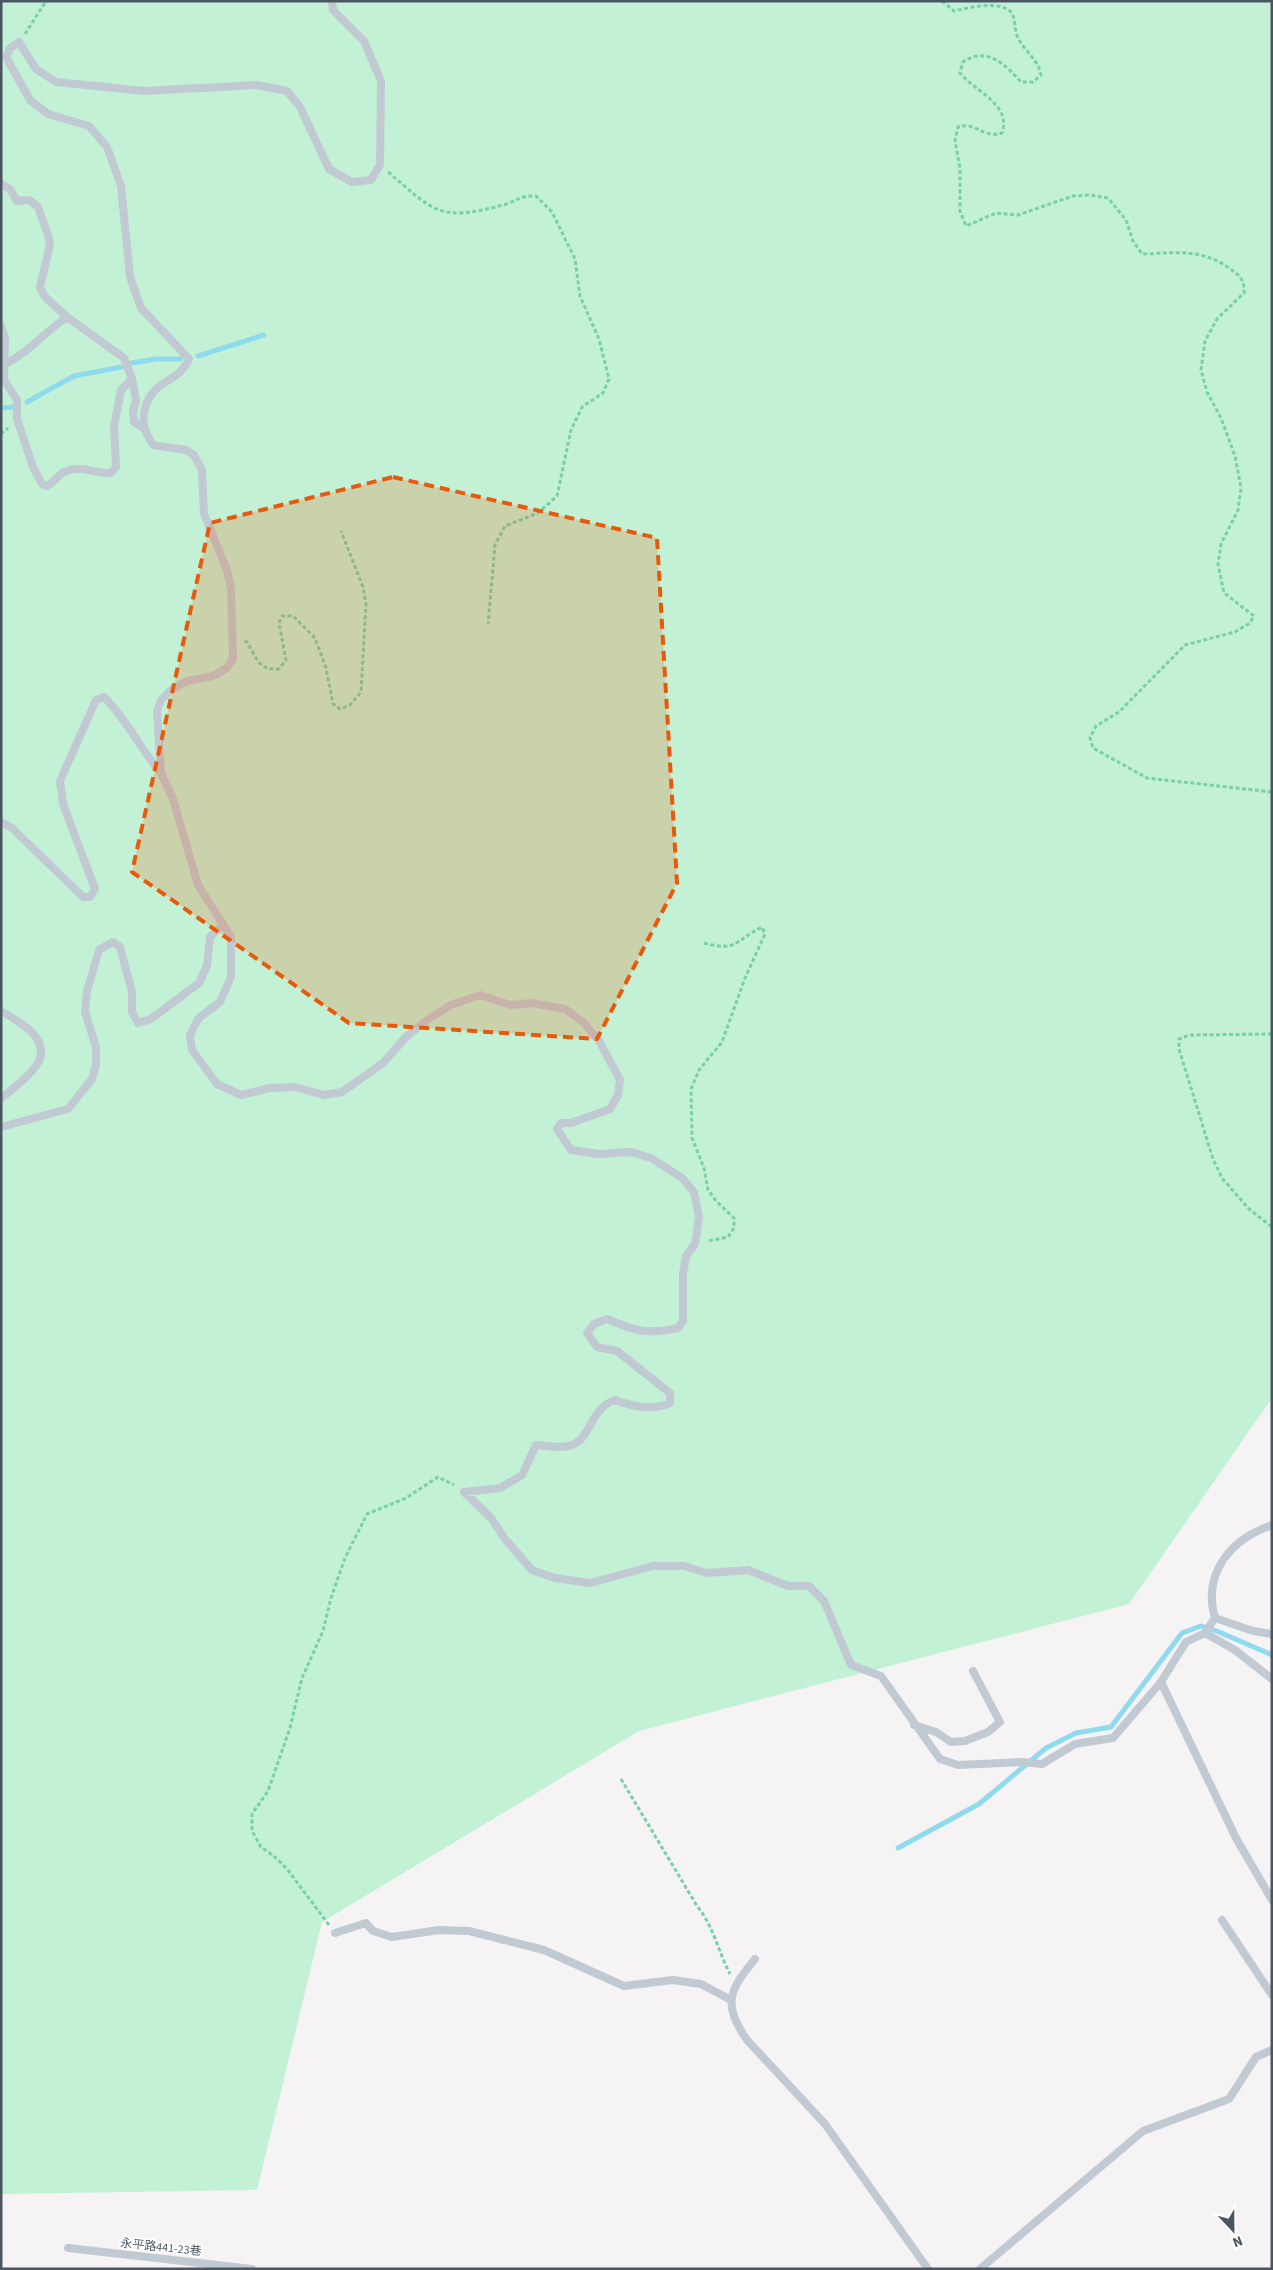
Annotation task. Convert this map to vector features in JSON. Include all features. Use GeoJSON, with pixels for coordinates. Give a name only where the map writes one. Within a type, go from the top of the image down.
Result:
{"type":"FeatureCollection","features":[{"type":"Feature","properties":{"kind":"lane"},"geometry":{"type":"LineString","coordinates":[[143,428],[144,410],[150,393],[184,372],[189,359],[141,308],[130,277],[121,186],[107,147],[89,126],[48,114],[30,100],[6,58],[10,48],[20,42],[36,70],[56,82],[145,91],[256,85],[287,91],[300,107],[329,169],[352,182],[371,180],[380,166],[380,81],[364,41],[333,10],[332,1]]}},
{"type":"Feature","properties":{"kind":"lane"},"geometry":{"type":"LineString","coordinates":[[1,184],[10,189],[17,201],[29,200],[38,206],[50,245],[40,287],[45,297],[67,316],[124,358],[132,379],[136,400],[133,412],[134,422],[143,428],[153,445],[186,450],[194,455],[202,470],[204,514],[227,570],[231,588],[233,658],[227,668],[213,676],[187,681],[171,690],[161,700],[157,711],[161,772]]}},
{"type":"Feature","properties":{"kind":"lane"},"geometry":{"type":"LineString","coordinates":[[4,365],[21,357],[54,325],[67,316]]}},
{"type":"Feature","properties":{"kind":"lane"},"geometry":{"type":"LineString","coordinates":[[1,326],[6,338],[4,380],[17,400],[17,419],[32,467],[42,484],[46,486],[54,483],[62,473],[79,468],[111,473],[116,467],[114,427],[121,390],[132,379]]}},
{"type":"Feature","properties":{"kind":"lane"},"geometry":{"type":"LineString","coordinates":[[1,822],[12,828],[83,897],[90,896],[95,889],[63,804],[60,781],[96,700],[104,697],[115,708],[146,756],[161,772],[174,799],[198,885],[231,937],[231,977],[220,1002],[199,1018],[190,1036],[192,1050],[217,1084],[241,1095],[270,1088],[295,1087],[324,1096],[342,1092],[383,1063],[406,1037],[427,1020],[450,1005],[480,995],[510,1005],[532,1003],[565,1010],[583,1022],[599,1041],[620,1080],[618,1095],[610,1109],[571,1123],[561,1123],[557,1129],[570,1150],[599,1154],[631,1152],[651,1158],[682,1178],[694,1192],[699,1217],[694,1244],[686,1256],[683,1274],[683,1321],[678,1328],[658,1333],[642,1331],[607,1319],[594,1324],[587,1333],[597,1347],[617,1351],[670,1393],[670,1403],[658,1408],[628,1405],[614,1400],[604,1403],[581,1441],[568,1446],[536,1446],[522,1475],[500,1488],[464,1492]]}},
{"type":"Feature","properties":{"kind":"lane"},"geometry":{"type":"LineString","coordinates":[[1,1127],[68,1108],[92,1079],[96,1064],[96,1047],[86,1012],[88,991],[99,950],[112,942],[120,947],[132,992],[132,1012],[138,1023],[151,1018],[199,983],[207,966],[210,937],[223,924]]}},
{"type":"Feature","properties":{"kind":"lane"},"geometry":{"type":"LineString","coordinates":[[1,1011],[30,1029],[39,1041],[41,1054],[36,1066],[1,1099]]}},
{"type":"Feature","properties":{"kind":"lane"},"geometry":{"type":"LineString","coordinates":[[464,1492],[491,1518],[504,1539],[532,1570],[556,1578],[590,1583],[653,1566],[684,1566],[707,1573],[748,1570],[788,1586],[809,1586],[824,1601],[851,1665],[881,1676],[940,1759],[958,1765],[1022,1762],[1042,1764],[1075,1744],[1113,1738],[1161,1682],[1186,1642],[1205,1633],[1215,1618],[1211,1603],[1212,1586],[1219,1567],[1234,1544],[1272,1525]]}},
{"type":"Feature","properties":{"kind":"lane"},"geometry":{"type":"LineString","coordinates":[[1215,1618],[1253,1631],[1272,1634]]}},
{"type":"Feature","properties":{"kind":"lane"},"geometry":{"type":"LineString","coordinates":[[1205,1633],[1236,1650],[1272,1679]]}},
{"type":"Feature","properties":{"kind":"lane"},"geometry":{"type":"LineString","coordinates":[[914,1725],[936,1732],[951,1742],[965,1741],[988,1732],[1000,1722],[974,1671]]}},
{"type":"Feature","properties":{"kind":"lane"},"geometry":{"type":"LineString","coordinates":[[1161,1682],[1236,1838],[1272,1900]]}},
{"type":"Feature","properties":{"kind":"lane"},"geometry":{"type":"LineString","coordinates":[[1222,1920],[1272,1995]]}},
{"type":"Feature","properties":{"kind":"lane"},"geometry":{"type":"LineString","coordinates":[[335,1934],[366,1923],[373,1931],[392,1937],[439,1930],[469,1931],[544,1950],[624,1986],[673,1980],[700,1984],[731,2000]]}},
{"type":"Feature","properties":{"kind":"lane"},"geometry":{"type":"LineString","coordinates":[[754,1958],[735,1984],[731,2000],[736,2025],[746,2040],[825,2124],[928,2269]]}},
{"type":"Feature","properties":{"kind":"lane"},"geometry":{"type":"LineString","coordinates":[[980,2269],[1143,2131],[1229,2099],[1256,2058],[1272,2050]]}},
{"type":"Feature","properties":{"kind":"lane","name":"永平路441-23巷"},"geometry":{"type":"LineString","coordinates":[[68,2248],[252,2269]]}},
{"type":"Feature","properties":{"kind":"path"},"geometry":{"type":"LineString","coordinates":[[20,42],[46,1]]}},
{"type":"Feature","properties":{"kind":"path"},"geometry":{"type":"LineString","coordinates":[[942,1],[954,11],[991,2],[1001,4],[1012,13],[1017,38],[1040,67],[1040,75],[1033,82],[1021,82],[995,58],[983,55],[970,57],[963,62],[960,72],[968,84],[988,95],[1002,114],[1004,126],[1002,134],[994,136],[984,134],[967,124],[958,128],[955,141],[960,168],[960,211],[966,226],[996,213],[1018,214],[1073,196],[1090,195],[1108,198],[1126,220],[1133,241],[1142,254],[1192,252],[1215,258],[1241,276],[1244,284],[1244,293],[1217,319],[1205,341],[1201,370],[1208,392],[1221,418],[1235,456],[1241,488],[1238,510],[1221,544],[1218,564],[1224,593],[1254,616],[1250,623],[1235,632],[1185,645],[1118,712],[1096,726],[1090,738],[1094,748],[1147,778],[1272,792]]}},
{"type":"Feature","properties":{"kind":"path"},"geometry":{"type":"LineString","coordinates":[[380,166],[423,202],[441,212],[465,214],[503,206],[522,195],[536,196],[552,212],[575,259],[580,296],[599,339],[609,379],[603,393],[582,407],[571,430],[557,496],[538,513],[505,526],[495,545],[488,624]]}},
{"type":"Feature","properties":{"kind":"path"},"geometry":{"type":"LineString","coordinates":[[231,625],[249,646],[260,665],[271,670],[279,669],[286,660],[279,623],[282,616],[293,616],[315,638],[326,668],[332,704],[340,708],[350,705],[361,692],[366,604],[363,586],[341,531]]}},
{"type":"Feature","properties":{"kind":"path"},"geometry":{"type":"LineString","coordinates":[[694,1244],[728,1236],[734,1228],[734,1218],[716,1201],[708,1190],[704,1168],[692,1138],[691,1089],[699,1070],[722,1042],[745,978],[764,934],[762,927],[733,946],[720,947],[704,943]]}},
{"type":"Feature","properties":{"kind":"path"},"geometry":{"type":"LineString","coordinates":[[1272,1034],[1189,1035],[1179,1039],[1179,1049],[1213,1159],[1222,1178],[1249,1209],[1272,1227]]}},
{"type":"Feature","properties":{"kind":"path"},"geometry":{"type":"LineString","coordinates":[[335,1934],[287,1869],[261,1847],[252,1831],[252,1814],[268,1790],[290,1728],[302,1678],[323,1631],[331,1598],[345,1558],[367,1514],[406,1498],[438,1477],[464,1492]]}},
{"type":"Feature","properties":{"kind":"path"},"geometry":{"type":"LineString","coordinates":[[621,1779],[697,1906],[709,1920],[718,1950],[735,1984]]}},
{"type":"Feature","properties":{"kind":"highlighted area"},"geometry":{"type":"Polygon","coordinates":[[[393,477],[657,538],[677,883],[597,1039],[349,1023],[132,872],[210,523],[393,477]]]}},
{"type":"Feature","properties":{"kind":"green space"},"geometry":{"type":"Polygon","coordinates":[[[1,1],[1272,1],[1272,1398],[1129,1604],[639,1731],[322,1922],[257,2190],[1,2194],[1,1]]]}},
{"type":"Feature","properties":{"kind":"waterway"},"geometry":{"type":"LineString","coordinates":[[198,356],[264,335]]}},
{"type":"Feature","properties":{"kind":"waterway"},"geometry":{"type":"LineString","coordinates":[[132,363],[156,359],[180,359]]}},
{"type":"Feature","properties":{"kind":"waterway"},"geometry":{"type":"LineString","coordinates":[[27,402],[74,376],[121,367]]}},
{"type":"Feature","properties":{"kind":"waterway"},"geometry":{"type":"LineString","coordinates":[[1,408],[13,407]]}},
{"type":"Feature","properties":{"kind":"waterway"},"geometry":{"type":"LineString","coordinates":[[898,1848],[979,1804],[1046,1748],[1076,1733],[1111,1727],[1182,1633],[1201,1626],[1272,1655]]}}]}
